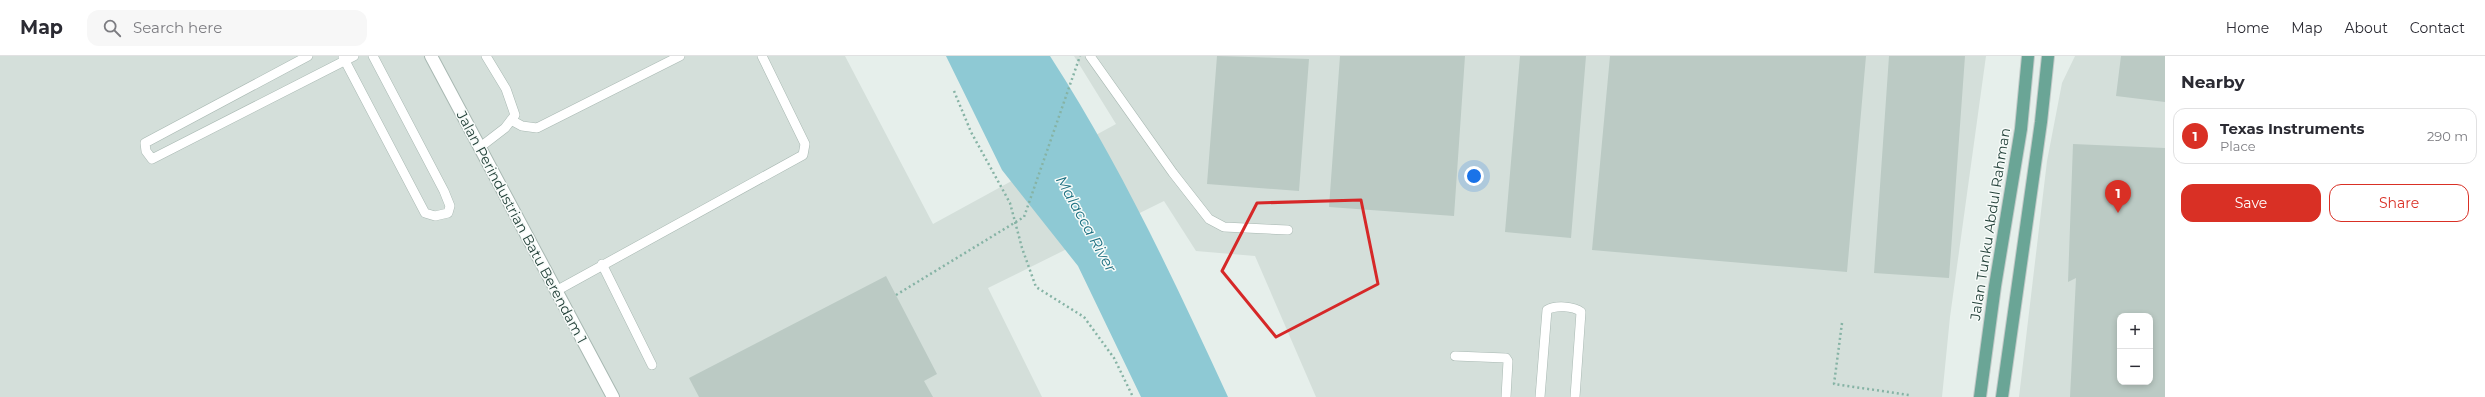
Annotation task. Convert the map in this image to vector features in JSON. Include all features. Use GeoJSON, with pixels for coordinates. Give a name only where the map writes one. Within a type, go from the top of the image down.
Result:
{"type":"FeatureCollection","features":[{"type":"Feature","properties":{"kind":"main road","name":"Jalan Tunku Abdul Rahman"},"geometry":{"type":"LineString","coordinates":[[1980,397],[1996,279],[2021,129],[2028,56]]}},
{"type":"Feature","properties":{"kind":"main road"},"geometry":{"type":"LineString","coordinates":[[2002,397],[2041,122],[2048,56]]}},
{"type":"Feature","properties":{"kind":"street","name":"Jalan Perindustrian Batu Berendam 1"},"geometry":{"type":"LineString","coordinates":[[431,56],[613,397]]}},
{"type":"Feature","properties":{"kind":"lane"},"geometry":{"type":"LineString","coordinates":[[308,56],[145,143],[146,151],[152,159],[344,58],[354,56]]}},
{"type":"Feature","properties":{"kind":"lane"},"geometry":{"type":"LineString","coordinates":[[344,58],[424,213],[436,216],[448,213],[450,206],[444,191],[373,56]]}},
{"type":"Feature","properties":{"kind":"lane"},"geometry":{"type":"LineString","coordinates":[[480,148],[505,128],[515,115],[506,89],[486,56]]}},
{"type":"Feature","properties":{"kind":"lane"},"geometry":{"type":"LineString","coordinates":[[511,120],[522,126],[537,128],[680,56]]}},
{"type":"Feature","properties":{"kind":"lane"},"geometry":{"type":"LineString","coordinates":[[556,291],[602,264],[803,155],[805,144],[762,56]]}},
{"type":"Feature","properties":{"kind":"lane"},"geometry":{"type":"LineString","coordinates":[[1090,56],[1173,173],[1209,219],[1224,227],[1288,230]]}},
{"type":"Feature","properties":{"kind":"lane"},"geometry":{"type":"LineString","coordinates":[[602,264],[652,365]]}},
{"type":"Feature","properties":{"kind":"lane"},"geometry":{"type":"LineString","coordinates":[[1540,397],[1547,310],[1551,307],[1577,308],[1581,312],[1575,397]]}},
{"type":"Feature","properties":{"kind":"lane"},"geometry":{"type":"LineString","coordinates":[[1455,356],[1506,358],[1508,361],[1506,397]]}},
{"type":"Feature","properties":{"kind":"path"},"geometry":{"type":"LineString","coordinates":[[896,295],[1024,217],[1080,56]]}},
{"type":"Feature","properties":{"kind":"path"},"geometry":{"type":"LineString","coordinates":[[954,91],[971,132],[1010,203],[1022,248],[1036,287],[1084,317],[1114,358],[1133,397]]}},
{"type":"Feature","properties":{"kind":"path"},"geometry":{"type":"LineString","coordinates":[[1842,323],[1834,384],[1909,395],[1908,397]]}},
{"type":"Feature","properties":{"kind":"highlighted area"},"geometry":{"type":"Polygon","coordinates":[[[1361,200],[1378,284],[1276,337],[1222,271],[1257,203],[1361,200]]]}},
{"type":"Feature","properties":{"kind":"shaded area"},"geometry":{"type":"Polygon","coordinates":[[[0,56],[845,56],[933,224],[1116,124],[1074,56],[1986,56],[1950,317],[1942,397],[1316,397],[1255,256],[1196,251],[1164,201],[988,288],[1042,397],[0,397],[0,56]]]}},
{"type":"Feature","properties":{"kind":"shaded area"},"geometry":{"type":"Polygon","coordinates":[[[2075,56],[2165,56],[2165,397],[2019,397],[2047,161],[2062,83],[2075,56]]]}},
{"type":"Feature","properties":{"kind":"water","name":"Malacca River"},"geometry":{"type":"Polygon","coordinates":[[[946,56],[1050,56],[1100,138],[1145,223],[1228,397],[1141,397],[1078,266],[1002,170],[946,56]]]}},
{"type":"Feature","properties":{"kind":"building"},"geometry":{"type":"Polygon","coordinates":[[[1217,56],[1309,59],[1299,191],[1207,184],[1217,56]]]}},
{"type":"Feature","properties":{"kind":"building"},"geometry":{"type":"Polygon","coordinates":[[[1340,56],[1465,56],[1454,216],[1329,207],[1340,56]]]}},
{"type":"Feature","properties":{"kind":"building"},"geometry":{"type":"Polygon","coordinates":[[[1520,56],[1586,56],[1571,238],[1505,232],[1520,56]]]}},
{"type":"Feature","properties":{"kind":"building"},"geometry":{"type":"Polygon","coordinates":[[[1610,56],[1866,56],[1847,272],[1592,250],[1610,56]]]}},
{"type":"Feature","properties":{"kind":"building"},"geometry":{"type":"Polygon","coordinates":[[[1889,56],[1965,56],[1949,278],[1874,273],[1889,56]]]}},
{"type":"Feature","properties":{"kind":"building"},"geometry":{"type":"Polygon","coordinates":[[[2121,56],[2165,56],[2165,102],[2116,96],[2121,56]]]}},
{"type":"Feature","properties":{"kind":"building"},"geometry":{"type":"Polygon","coordinates":[[[2073,144],[2165,148],[2165,397],[2070,397],[2076,278],[2068,282],[2073,144]]]}},
{"type":"Feature","properties":{"kind":"building"},"geometry":{"type":"Polygon","coordinates":[[[886,276],[937,374],[924,381],[933,397],[699,397],[689,378],[886,276]]]}},
{"type":"Feature","properties":{"kind":"place","name":"Texas Instruments"},"geometry":{"type":"Point","coordinates":[2118,213]}}]}
